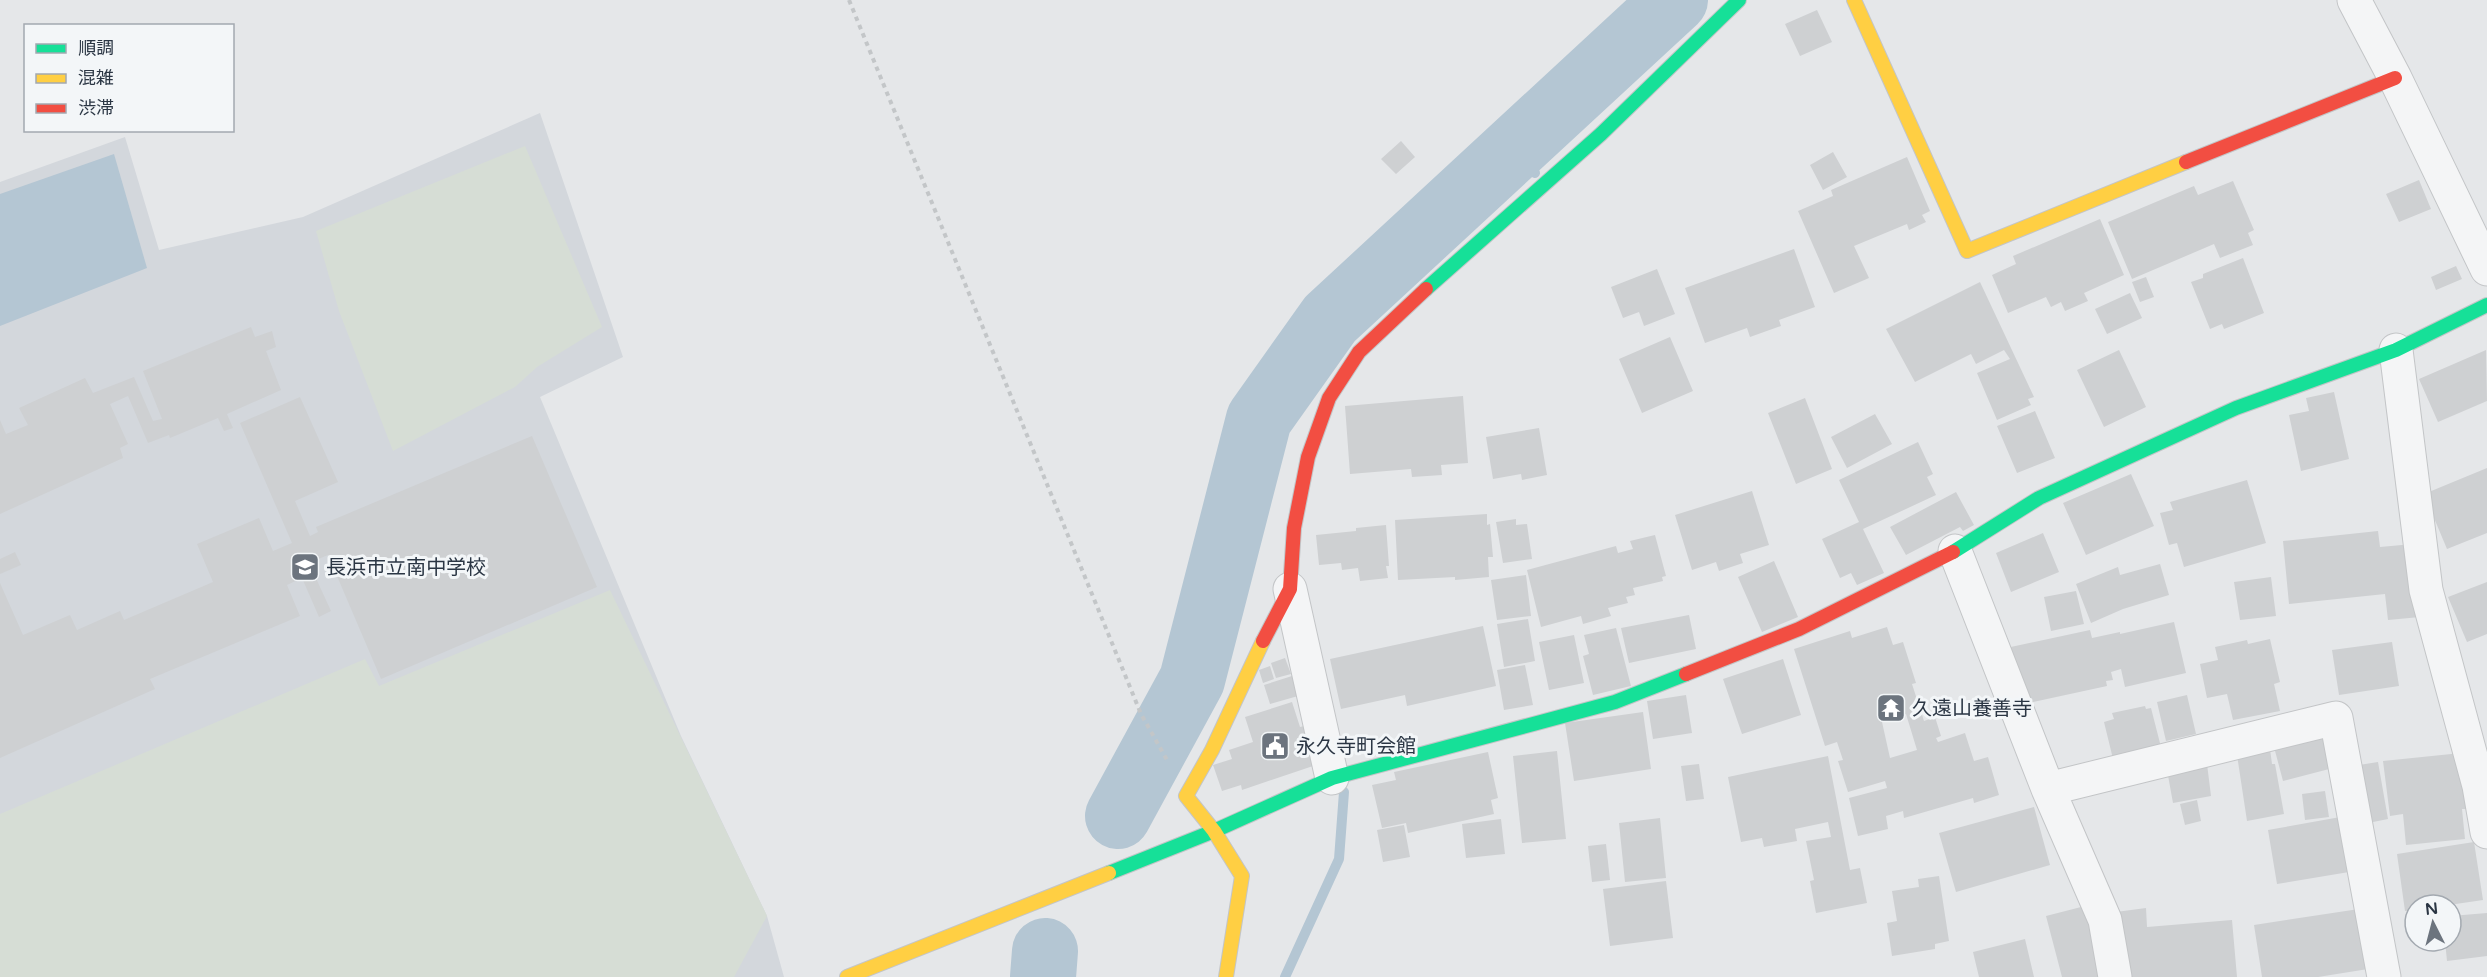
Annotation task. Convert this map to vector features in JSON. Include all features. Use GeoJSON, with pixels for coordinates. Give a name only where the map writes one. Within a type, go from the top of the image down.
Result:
{"type":"FeatureCollection","features":[{"type":"Feature","properties":{"kind":"street"},"geometry":{"type":"LineString","coordinates":[[1332,778],[1290,588],[1294,528],[1308,457],[1329,398],[1359,352],[1425,290],[1601,134],[1738,0]]}},
{"type":"Feature","properties":{"kind":"street"},"geometry":{"type":"LineString","coordinates":[[1854,0],[1967,251],[2395,78]]}},
{"type":"Feature","properties":{"kind":"street"},"geometry":{"type":"LineString","coordinates":[[2354,0],[2395,78],[2487,269]]}},
{"type":"Feature","properties":{"kind":"street"},"geometry":{"type":"LineString","coordinates":[[847,977],[1214,831],[1332,778],[1615,702],[1799,629],[1955,551],[2039,498],[2236,408],[2396,350],[2487,305]]}},
{"type":"Feature","properties":{"kind":"street"},"geometry":{"type":"LineString","coordinates":[[2396,350],[2426,590],[2480,786],[2487,832]]}},
{"type":"Feature","properties":{"kind":"street"},"geometry":{"type":"LineString","coordinates":[[1955,551],[2048,789],[2105,920],[2115,977]]}},
{"type":"Feature","properties":{"kind":"street"},"geometry":{"type":"LineString","coordinates":[[1227,977],[1242,876],[1214,831],[1186,796],[1212,750],[1290,588]]}},
{"type":"Feature","properties":{"kind":"street"},"geometry":{"type":"LineString","coordinates":[[2048,789],[2336,718],[2384,977]]}},
{"type":"Feature","properties":{"kind":"path"},"geometry":{"type":"LineString","coordinates":[[849,0],[1142,714],[1186,796]]}},
{"type":"Feature","properties":{"kind":"shaded area","name":"長浜市立南中学校"},"geometry":{"type":"Polygon","coordinates":[[[540,113],[623,357],[540,397],[681,736],[767,916],[784,977],[0,977],[0,182],[125,137],[159,250],[303,217],[540,113]]]}},
{"type":"Feature","properties":{"kind":"shaded area"},"geometry":{"type":"Polygon","coordinates":[[[525,146],[602,327],[537,367],[515,387],[393,451],[339,311],[316,231],[525,146]]]}},
{"type":"Feature","properties":{"kind":"shaded area"},"geometry":{"type":"Polygon","coordinates":[[[610,590],[767,916],[734,977],[0,977],[0,814],[365,659],[379,686],[610,590]]]}},
{"type":"Feature","properties":{"kind":"water"},"geometry":{"type":"Polygon","coordinates":[[[114,154],[147,268],[0,326],[0,194],[114,154]]]}},
{"type":"Feature","properties":{"kind":"building"},"geometry":{"type":"Polygon","coordinates":[[[1817,10],[1832,42],[1800,56],[1785,24],[1817,10]]]}},
{"type":"Feature","properties":{"kind":"building"},"geometry":{"type":"Polygon","coordinates":[[[1401,141],[1415,157],[1396,174],[1381,159],[1401,141]]]}},
{"type":"Feature","properties":{"kind":"building"},"geometry":{"type":"Polygon","coordinates":[[[1833,152],[1847,177],[1823,190],[1810,165],[1833,152]]]}},
{"type":"Feature","properties":{"kind":"building"},"geometry":{"type":"Polygon","coordinates":[[[1907,157],[1930,211],[1922,215],[1926,222],[1909,230],[1907,224],[1854,246],[1869,278],[1834,293],[1798,211],[1833,196],[1831,190],[1907,157]]]}},
{"type":"Feature","properties":{"kind":"building"},"geometry":{"type":"Polygon","coordinates":[[[2419,180],[2431,209],[2399,222],[2386,194],[2419,180]]]}},
{"type":"Feature","properties":{"kind":"building"},"geometry":{"type":"Polygon","coordinates":[[[2233,181],[2254,230],[2248,233],[2253,245],[2220,258],[2214,244],[2132,279],[2108,222],[2194,186],[2198,195],[2233,181]]]}},
{"type":"Feature","properties":{"kind":"building"},"geometry":{"type":"Polygon","coordinates":[[[2100,219],[2124,275],[2084,293],[2088,301],[2065,311],[2061,302],[2051,307],[2046,297],[2008,313],[1992,275],[2016,264],[2013,256],[2100,219]]]}},
{"type":"Feature","properties":{"kind":"building"},"geometry":{"type":"Polygon","coordinates":[[[1794,249],[1815,307],[1779,320],[1781,326],[1750,337],[1747,328],[1705,343],[1685,288],[1794,249]]]}},
{"type":"Feature","properties":{"kind":"building"},"geometry":{"type":"Polygon","coordinates":[[[2243,258],[2264,313],[2224,329],[2222,324],[2210,329],[2191,282],[2203,278],[2203,274],[2243,258]]]}},
{"type":"Feature","properties":{"kind":"building"},"geometry":{"type":"Polygon","coordinates":[[[2456,266],[2462,279],[2436,290],[2431,277],[2456,266]]]}},
{"type":"Feature","properties":{"kind":"building"},"geometry":{"type":"Polygon","coordinates":[[[1657,269],[1675,314],[1644,326],[1639,312],[1623,318],[1611,287],[1657,269]]]}},
{"type":"Feature","properties":{"kind":"building"},"geometry":{"type":"Polygon","coordinates":[[[2146,277],[2154,297],[2140,302],[2132,282],[2146,277]]]}},
{"type":"Feature","properties":{"kind":"building"},"geometry":{"type":"Polygon","coordinates":[[[1980,282],[2034,397],[2028,399],[2031,405],[1997,420],[1977,373],[2010,359],[2004,350],[1976,364],[1971,354],[1915,382],[1886,329],[1980,282]]]}},
{"type":"Feature","properties":{"kind":"building"},"geometry":{"type":"Polygon","coordinates":[[[2130,293],[2142,318],[2107,334],[2095,309],[2130,293]]]}},
{"type":"Feature","properties":{"kind":"building"},"geometry":{"type":"Polygon","coordinates":[[[251,327],[255,337],[272,331],[276,347],[266,351],[281,390],[227,414],[233,428],[224,431],[218,418],[170,438],[169,435],[148,443],[128,396],[110,404],[128,444],[120,448],[123,458],[0,514],[0,420],[6,434],[28,425],[19,408],[85,378],[93,393],[134,377],[153,421],[162,419],[143,371],[251,327]]]}},
{"type":"Feature","properties":{"kind":"building"},"geometry":{"type":"Polygon","coordinates":[[[1670,337],[1693,391],[1642,413],[1619,359],[1670,337]]]}},
{"type":"Feature","properties":{"kind":"building"},"geometry":{"type":"Polygon","coordinates":[[[2119,350],[2146,407],[2104,427],[2077,370],[2119,350]]]}},
{"type":"Feature","properties":{"kind":"building"},"geometry":{"type":"Polygon","coordinates":[[[2486,350],[2487,401],[2438,422],[2419,379],[2486,350]]]}},
{"type":"Feature","properties":{"kind":"building"},"geometry":{"type":"Polygon","coordinates":[[[2334,392],[2349,459],[2301,471],[2289,415],[2309,411],[2306,398],[2334,392]]]}},
{"type":"Feature","properties":{"kind":"building"},"geometry":{"type":"Polygon","coordinates":[[[1463,396],[1468,463],[1441,465],[1442,475],[1412,477],[1411,469],[1350,474],[1345,406],[1463,396]]]}},
{"type":"Feature","properties":{"kind":"building"},"geometry":{"type":"Polygon","coordinates":[[[300,397],[338,482],[295,501],[310,536],[318,532],[316,527],[532,436],[597,587],[381,679],[328,555],[309,563],[331,611],[319,617],[302,578],[287,585],[300,616],[150,679],[155,689],[0,758],[0,583],[23,635],[70,615],[77,630],[120,611],[124,620],[213,582],[197,544],[259,518],[273,551],[292,543],[240,423],[300,397]]]}},
{"type":"Feature","properties":{"kind":"building"},"geometry":{"type":"Polygon","coordinates":[[[1805,398],[1832,469],[1796,484],[1768,413],[1805,398]]]}},
{"type":"Feature","properties":{"kind":"building"},"geometry":{"type":"Polygon","coordinates":[[[2035,411],[2055,458],[2017,473],[1997,426],[2035,411]]]}},
{"type":"Feature","properties":{"kind":"building"},"geometry":{"type":"Polygon","coordinates":[[[1875,414],[1892,444],[1847,468],[1831,437],[1875,414]]]}},
{"type":"Feature","properties":{"kind":"building"},"geometry":{"type":"Polygon","coordinates":[[[1539,428],[1547,475],[1522,480],[1521,474],[1493,479],[1486,437],[1539,428]]]}},
{"type":"Feature","properties":{"kind":"building"},"geometry":{"type":"Polygon","coordinates":[[[1918,442],[1933,474],[1927,477],[1936,495],[1863,529],[1884,573],[1857,585],[1851,573],[1840,578],[1822,539],[1859,522],[1839,480],[1918,442]]]}},
{"type":"Feature","properties":{"kind":"building"},"geometry":{"type":"Polygon","coordinates":[[[2487,468],[2487,533],[2447,549],[2424,494],[2487,468]]]}},
{"type":"Feature","properties":{"kind":"building"},"geometry":{"type":"Polygon","coordinates":[[[2131,474],[2154,526],[2086,555],[2063,503],[2131,474]]]}},
{"type":"Feature","properties":{"kind":"building"},"geometry":{"type":"Polygon","coordinates":[[[2247,480],[2266,543],[2184,567],[2177,543],[2169,545],[2160,513],[2173,510],[2170,502],[2247,480]]]}},
{"type":"Feature","properties":{"kind":"building"},"geometry":{"type":"Polygon","coordinates":[[[1752,491],[1769,545],[1740,554],[1743,563],[1719,571],[1716,562],[1692,570],[1675,515],[1752,491]]]}},
{"type":"Feature","properties":{"kind":"building"},"geometry":{"type":"Polygon","coordinates":[[[1956,492],[1974,525],[1963,531],[1960,527],[1906,555],[1890,527],[1956,492]]]}},
{"type":"Feature","properties":{"kind":"building"},"geometry":{"type":"Polygon","coordinates":[[[1487,514],[1493,557],[1488,557],[1489,577],[1455,580],[1455,577],[1398,580],[1395,520],[1487,514]]]}},
{"type":"Feature","properties":{"kind":"building"},"geometry":{"type":"Polygon","coordinates":[[[1516,519],[1516,525],[1527,524],[1532,559],[1503,563],[1496,522],[1516,519]]]}},
{"type":"Feature","properties":{"kind":"building"},"geometry":{"type":"Polygon","coordinates":[[[1386,525],[1388,578],[1360,581],[1358,568],[1342,570],[1341,563],[1319,565],[1316,535],[1386,525]]]}},
{"type":"Feature","properties":{"kind":"building"},"geometry":{"type":"Polygon","coordinates":[[[2378,531],[2380,547],[2413,544],[2420,617],[2388,620],[2385,594],[2289,604],[2283,541],[2378,531]]]}},
{"type":"Feature","properties":{"kind":"building"},"geometry":{"type":"Polygon","coordinates":[[[2043,533],[2059,572],[2011,592],[1996,553],[2043,533]]]}},
{"type":"Feature","properties":{"kind":"building"},"geometry":{"type":"Polygon","coordinates":[[[1655,535],[1666,576],[1662,577],[1663,581],[1633,588],[1635,595],[1626,597],[1628,603],[1608,608],[1611,616],[1583,624],[1581,616],[1541,627],[1527,570],[1616,546],[1618,553],[1633,549],[1630,541],[1655,535]]]}},
{"type":"Feature","properties":{"kind":"building"},"geometry":{"type":"Polygon","coordinates":[[[15,552],[21,565],[0,574],[0,559],[15,552]]]}},
{"type":"Feature","properties":{"kind":"building"},"geometry":{"type":"Polygon","coordinates":[[[1774,561],[1798,617],[1762,632],[1738,577],[1774,561]]]}},
{"type":"Feature","properties":{"kind":"building"},"geometry":{"type":"Polygon","coordinates":[[[2160,564],[2169,595],[2123,609],[2091,623],[2076,584],[2118,567],[2120,575],[2160,564]]]}},
{"type":"Feature","properties":{"kind":"building"},"geometry":{"type":"Polygon","coordinates":[[[1526,575],[1531,616],[1497,620],[1491,580],[1526,575]]]}},
{"type":"Feature","properties":{"kind":"building"},"geometry":{"type":"Polygon","coordinates":[[[2271,577],[2276,616],[2240,620],[2234,582],[2271,577]]]}},
{"type":"Feature","properties":{"kind":"building"},"geometry":{"type":"Polygon","coordinates":[[[2487,582],[2487,634],[2467,642],[2448,597],[2487,582]]]}},
{"type":"Feature","properties":{"kind":"building"},"geometry":{"type":"Polygon","coordinates":[[[2076,591],[2084,624],[2051,631],[2044,597],[2076,591]]]}},
{"type":"Feature","properties":{"kind":"building"},"geometry":{"type":"Polygon","coordinates":[[[1689,615],[1696,649],[1629,663],[1621,628],[1689,615]]]}},
{"type":"Feature","properties":{"kind":"building"},"geometry":{"type":"Polygon","coordinates":[[[1528,619],[1535,661],[1504,667],[1497,624],[1528,619]]]}},
{"type":"Feature","properties":{"kind":"building"},"geometry":{"type":"Polygon","coordinates":[[[2174,622],[2186,673],[2125,687],[2121,669],[2111,672],[2113,680],[2106,681],[2107,686],[2019,705],[2006,648],[2090,630],[2092,638],[2174,622]]]}},
{"type":"Feature","properties":{"kind":"building"},"geometry":{"type":"Polygon","coordinates":[[[1483,626],[1496,686],[1407,706],[1405,695],[1341,709],[1330,659],[1483,626]]]}},
{"type":"Feature","properties":{"kind":"building"},"geometry":{"type":"Polygon","coordinates":[[[1887,627],[1893,645],[1903,642],[1916,683],[1912,684],[1924,721],[1935,717],[1941,736],[1936,738],[1938,742],[1965,733],[1974,761],[1988,757],[1999,795],[1974,803],[1973,798],[1904,818],[1903,811],[1886,816],[1888,829],[1858,836],[1849,798],[1887,788],[1885,781],[1848,792],[1838,761],[1843,760],[1837,742],[1825,746],[1794,649],[1850,631],[1852,638],[1887,627]],[[1906,714],[1882,722],[1890,758],[1917,750],[1906,714]]]}},
{"type":"Feature","properties":{"kind":"building"},"geometry":{"type":"Polygon","coordinates":[[[1616,628],[1631,686],[1593,695],[1583,656],[1589,654],[1584,635],[1616,628]]]}},
{"type":"Feature","properties":{"kind":"building"},"geometry":{"type":"Polygon","coordinates":[[[1574,635],[1584,683],[1549,690],[1539,642],[1574,635]]]}},
{"type":"Feature","properties":{"kind":"building"},"geometry":{"type":"Polygon","coordinates":[[[2270,639],[2280,682],[2274,684],[2280,711],[2233,720],[2227,694],[2207,698],[2200,664],[2218,660],[2215,647],[2247,640],[2248,644],[2270,639]]]}},
{"type":"Feature","properties":{"kind":"building"},"geometry":{"type":"Polygon","coordinates":[[[2392,642],[2399,686],[2339,695],[2332,650],[2392,642]]]}},
{"type":"Feature","properties":{"kind":"building"},"geometry":{"type":"Polygon","coordinates":[[[1285,658],[1291,674],[1276,678],[1271,663],[1285,658]]]}},
{"type":"Feature","properties":{"kind":"building"},"geometry":{"type":"Polygon","coordinates":[[[1783,659],[1801,715],[1742,734],[1723,679],[1783,659]]]}},
{"type":"Feature","properties":{"kind":"building"},"geometry":{"type":"Polygon","coordinates":[[[1525,665],[1533,705],[1504,710],[1497,670],[1525,665]]]}},
{"type":"Feature","properties":{"kind":"building"},"geometry":{"type":"Polygon","coordinates":[[[1270,666],[1274,679],[1263,683],[1259,670],[1270,666]]]}},
{"type":"Feature","properties":{"kind":"building"},"geometry":{"type":"Polygon","coordinates":[[[1292,676],[1298,696],[1270,704],[1264,685],[1292,676]]]}},
{"type":"Feature","properties":{"kind":"building"},"geometry":{"type":"Polygon","coordinates":[[[1686,695],[1692,733],[1653,739],[1647,701],[1686,695]]]}},
{"type":"Feature","properties":{"kind":"building"},"geometry":{"type":"Polygon","coordinates":[[[2187,695],[2196,734],[2166,741],[2157,702],[2187,695]]]}},
{"type":"Feature","properties":{"kind":"building","name":"永久寺町会館"},"geometry":{"type":"Polygon","coordinates":[[[1292,702],[1300,727],[1308,725],[1314,745],[1306,748],[1313,766],[1242,790],[1241,785],[1222,791],[1213,765],[1232,759],[1229,750],[1253,742],[1245,717],[1292,702]]]}},
{"type":"Feature","properties":{"kind":"building"},"geometry":{"type":"Polygon","coordinates":[[[2145,706],[2146,709],[2151,708],[2162,751],[2114,763],[2104,722],[2114,719],[2112,713],[2145,706]]]}},
{"type":"Feature","properties":{"kind":"building"},"geometry":{"type":"Polygon","coordinates":[[[1643,712],[1651,769],[1574,781],[1565,723],[1643,712]]]}},
{"type":"Feature","properties":{"kind":"building"},"geometry":{"type":"Polygon","coordinates":[[[2325,734],[2333,768],[2283,781],[2274,747],[2325,734]]]}},
{"type":"Feature","properties":{"kind":"building"},"geometry":{"type":"Polygon","coordinates":[[[2270,749],[2284,814],[2247,821],[2237,755],[2270,749]]]}},
{"type":"Feature","properties":{"kind":"building"},"geometry":{"type":"Polygon","coordinates":[[[1557,751],[1566,839],[1522,843],[1513,756],[1557,751]]]}},
{"type":"Feature","properties":{"kind":"building"},"geometry":{"type":"Polygon","coordinates":[[[1488,752],[1498,798],[1491,800],[1494,814],[1408,833],[1406,823],[1382,828],[1372,785],[1396,780],[1394,772],[1488,752]]]}},
{"type":"Feature","properties":{"kind":"building"},"geometry":{"type":"Polygon","coordinates":[[[2461,753],[2467,809],[2462,809],[2465,839],[2406,845],[2403,814],[2390,816],[2383,761],[2461,753]]]}},
{"type":"Feature","properties":{"kind":"building"},"geometry":{"type":"Polygon","coordinates":[[[1828,756],[1850,870],[1860,868],[1867,903],[1816,913],[1810,881],[1814,880],[1806,841],[1831,837],[1828,822],[1795,829],[1797,841],[1764,847],[1762,838],[1741,842],[1728,777],[1828,756]]]}},
{"type":"Feature","properties":{"kind":"building"},"geometry":{"type":"Polygon","coordinates":[[[2378,762],[2388,819],[2363,824],[2353,766],[2378,762]]]}},
{"type":"Feature","properties":{"kind":"building"},"geometry":{"type":"Polygon","coordinates":[[[1699,764],[1704,799],[1686,801],[1681,766],[1699,764]]]}},
{"type":"Feature","properties":{"kind":"building"},"geometry":{"type":"Polygon","coordinates":[[[2207,764],[2211,796],[2173,803],[2167,770],[2207,764]]]}},
{"type":"Feature","properties":{"kind":"building"},"geometry":{"type":"Polygon","coordinates":[[[2325,791],[2329,817],[2305,820],[2302,794],[2325,791]]]}},
{"type":"Feature","properties":{"kind":"building"},"geometry":{"type":"Polygon","coordinates":[[[2197,800],[2201,821],[2185,825],[2180,804],[2197,800]]]}},
{"type":"Feature","properties":{"kind":"building"},"geometry":{"type":"Polygon","coordinates":[[[2034,807],[2050,865],[1956,892],[1939,833],[2034,807]]]}},
{"type":"Feature","properties":{"kind":"building"},"geometry":{"type":"Polygon","coordinates":[[[2346,816],[2355,871],[2277,884],[2268,830],[2346,816]]]}},
{"type":"Feature","properties":{"kind":"building"},"geometry":{"type":"Polygon","coordinates":[[[1660,818],[1666,878],[1625,882],[1619,823],[1660,818]]]}},
{"type":"Feature","properties":{"kind":"building"},"geometry":{"type":"Polygon","coordinates":[[[1501,819],[1505,854],[1466,858],[1462,824],[1501,819]]]}},
{"type":"Feature","properties":{"kind":"building"},"geometry":{"type":"Polygon","coordinates":[[[1404,825],[1410,857],[1383,862],[1377,830],[1404,825]]]}},
{"type":"Feature","properties":{"kind":"building"},"geometry":{"type":"Polygon","coordinates":[[[2474,842],[2483,900],[2463,903],[2463,893],[2403,893],[2403,897],[2397,854],[2474,842]]]}},
{"type":"Feature","properties":{"kind":"building"},"geometry":{"type":"Polygon","coordinates":[[[1606,844],[1610,880],[1592,882],[1588,846],[1606,844]]]}},
{"type":"Feature","properties":{"kind":"building"},"geometry":{"type":"Polygon","coordinates":[[[1939,876],[1949,941],[1935,944],[1935,949],[1892,956],[1887,923],[1897,921],[1892,891],[1919,887],[1918,879],[1939,876]]]}},
{"type":"Feature","properties":{"kind":"building"},"geometry":{"type":"Polygon","coordinates":[[[1666,881],[1673,938],[1610,946],[1603,889],[1666,881]]]}},
{"type":"Feature","properties":{"kind":"building"},"geometry":{"type":"Polygon","coordinates":[[[2085,906],[2103,977],[2062,977],[2046,916],[2085,906]]]}},
{"type":"Feature","properties":{"kind":"building"},"geometry":{"type":"Polygon","coordinates":[[[2146,908],[2147,927],[2232,920],[2237,977],[2122,977],[2116,912],[2146,908]]]}},
{"type":"Feature","properties":{"kind":"building"},"geometry":{"type":"Polygon","coordinates":[[[2359,909],[2368,969],[2318,977],[2262,977],[2254,925],[2359,909]]]}},
{"type":"Feature","properties":{"kind":"building"},"geometry":{"type":"Polygon","coordinates":[[[2487,913],[2487,956],[2447,961],[2446,953],[2463,953],[2463,915],[2487,913]]]}},
{"type":"Feature","properties":{"kind":"building"},"geometry":{"type":"Polygon","coordinates":[[[2025,939],[2034,977],[1979,977],[1973,952],[2025,939]]]}},
{"type":"Feature","properties":{"kind":"waterway"},"geometry":{"type":"LineString","coordinates":[[1118,816],[1192,680],[1259,419],[1330,319],[1675,0]]}},
{"type":"Feature","properties":{"kind":"waterway"},"geometry":{"type":"LineString","coordinates":[[1517,148],[1535,173]]}},
{"type":"Feature","properties":{"kind":"waterway"},"geometry":{"type":"LineString","coordinates":[[1285,977],[1339,859],[1344,792]]}},
{"type":"Feature","properties":{"kind":"waterway"},"geometry":{"type":"LineString","coordinates":[[1043,977],[1045,951]]}},
{"type":"Feature","properties":{"kind":"traffic: fast"},"geometry":{"type":"LineString","coordinates":[[1426,289],[1601,134],[1739,0]]}},
{"type":"Feature","properties":{"kind":"traffic: fast"},"geometry":{"type":"LineString","coordinates":[[1953,552],[2039,498],[2236,408],[2396,350],[2487,305]]}},
{"type":"Feature","properties":{"kind":"traffic: fast"},"geometry":{"type":"LineString","coordinates":[[1109,873],[1214,831],[1332,778],[1615,702],[1686,674]]}},
{"type":"Feature","properties":{"kind":"traffic: slow"},"geometry":{"type":"LineString","coordinates":[[1854,0],[1967,251],[2186,162]]}},
{"type":"Feature","properties":{"kind":"traffic: slow"},"geometry":{"type":"LineString","coordinates":[[1226,977],[1242,876],[1214,831],[1186,796],[1212,750],[1263,641]]}},
{"type":"Feature","properties":{"kind":"traffic: slow"},"geometry":{"type":"LineString","coordinates":[[847,977],[1109,873]]}},
{"type":"Feature","properties":{"kind":"traffic: jam"},"geometry":{"type":"LineString","coordinates":[[2186,162],[2395,78]]}},
{"type":"Feature","properties":{"kind":"traffic: jam"},"geometry":{"type":"LineString","coordinates":[[1263,641],[1290,589],[1294,528],[1308,457],[1329,398],[1359,352],[1426,289]]}},
{"type":"Feature","properties":{"kind":"traffic: jam"},"geometry":{"type":"LineString","coordinates":[[1686,674],[1799,629],[1953,552]]}},
{"type":"Feature","properties":{"kind":"place","name":"長浜市立南中学校"},"geometry":{"type":"Point","coordinates":[305,567]}},
{"type":"Feature","properties":{"kind":"place","name":"久遠山養善寺"},"geometry":{"type":"Point","coordinates":[1891,708]}},
{"type":"Feature","properties":{"kind":"place","name":"永久寺町会館"},"geometry":{"type":"Point","coordinates":[1275,746]}}]}
